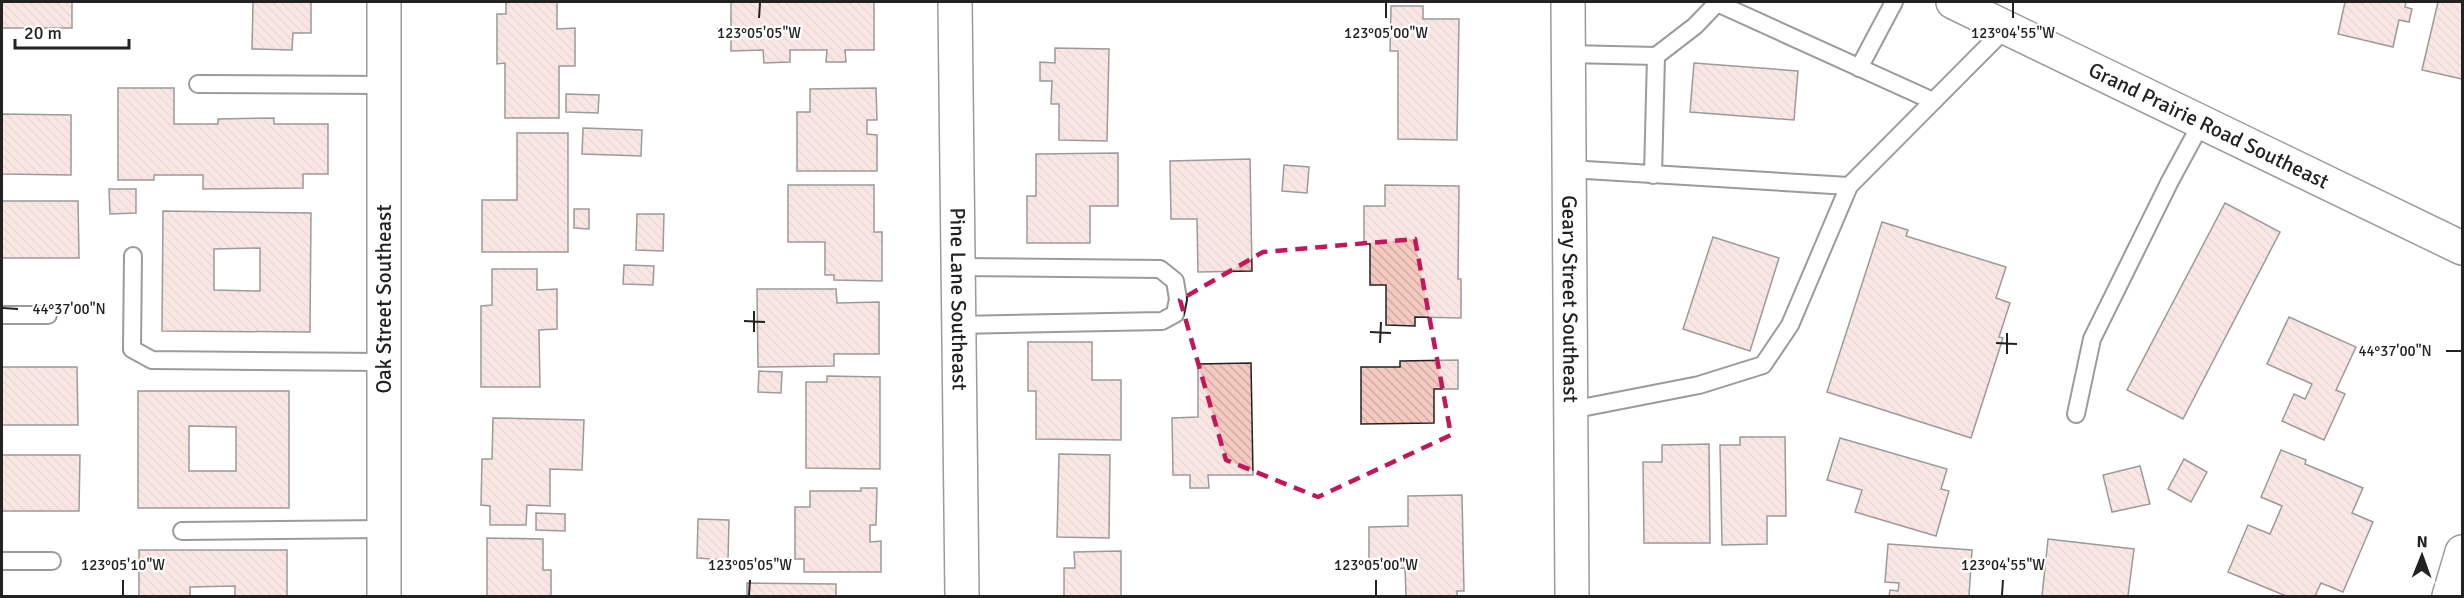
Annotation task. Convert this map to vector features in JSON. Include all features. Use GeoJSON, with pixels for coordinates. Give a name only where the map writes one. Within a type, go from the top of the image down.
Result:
{"type":"FeatureCollection","features":[{"type":"Feature","properties":{"kind":"street","name":"Oak Street Southeast"},"geometry":{"type":"LineString","coordinates":[[384,2],[384,597]]}},
{"type":"Feature","properties":{"kind":"street","name":"Pine Lane Southeast"},"geometry":{"type":"LineString","coordinates":[[955,2],[962,597]]}},
{"type":"Feature","properties":{"kind":"street","name":"Geary Street Southeast"},"geometry":{"type":"LineString","coordinates":[[1568,2],[1572,597]]}},
{"type":"Feature","properties":{"kind":"street","name":"Grand Prairie Road Southeast"},"geometry":{"type":"LineString","coordinates":[[1953,2],[2463,248]]}},
{"type":"Feature","properties":{"kind":"street"},"geometry":{"type":"LineString","coordinates":[[2449,597],[2463,552]]}},
{"type":"Feature","properties":{"kind":"lane"},"geometry":{"type":"LineString","coordinates":[[1568,54],[1656,56],[1695,26],[1717,2],[1933,101]]}},
{"type":"Feature","properties":{"kind":"lane"},"geometry":{"type":"LineString","coordinates":[[1859,68],[1894,2]]}},
{"type":"Feature","properties":{"kind":"lane"},"geometry":{"type":"LineString","coordinates":[[1571,410],[1699,385],[1763,365],[1790,325],[1849,186],[2007,27]]}},
{"type":"Feature","properties":{"kind":"lane"},"geometry":{"type":"LineString","coordinates":[[1653,175],[1656,56]]}},
{"type":"Feature","properties":{"kind":"lane"},"geometry":{"type":"LineString","coordinates":[[198,84],[384,85]]}},
{"type":"Feature","properties":{"kind":"lane"},"geometry":{"type":"LineString","coordinates":[[2076,414],[2092,339],[2170,181],[2202,122]]}},
{"type":"Feature","properties":{"kind":"lane"},"geometry":{"type":"LineString","coordinates":[[1569,169],[1849,186]]}},
{"type":"Feature","properties":{"kind":"lane"},"geometry":{"type":"LineString","coordinates":[[133,256],[132,349],[152,360],[384,362]]}},
{"type":"Feature","properties":{"kind":"lane"},"geometry":{"type":"LineString","coordinates":[[957,267],[1160,269],[1175,281],[1178,299],[1175,314],[1162,321],[957,325]]}},
{"type":"Feature","properties":{"kind":"lane"},"geometry":{"type":"LineString","coordinates":[[2,315],[48,315]]}},
{"type":"Feature","properties":{"kind":"lane"},"geometry":{"type":"LineString","coordinates":[[182,531],[384,529]]}},
{"type":"Feature","properties":{"kind":"lane"},"geometry":{"type":"LineString","coordinates":[[2,561],[52,561]]}},
{"type":"Feature","properties":{"kind":"highlighted area"},"geometry":{"type":"Polygon","coordinates":[[[1415,239],[1451,435],[1318,497],[1226,460],[1180,300],[1263,252],[1415,239]]]}},
{"type":"Feature","properties":{"kind":"building"},"geometry":{"type":"Polygon","coordinates":[[[2,2],[72,2],[72,28],[2,28],[2,2]]]}},
{"type":"Feature","properties":{"kind":"building"},"geometry":{"type":"Polygon","coordinates":[[[253,2],[311,2],[311,33],[293,33],[292,50],[252,49],[253,2]]]}},
{"type":"Feature","properties":{"kind":"building"},"geometry":{"type":"Polygon","coordinates":[[[506,2],[557,2],[557,29],[575,28],[575,66],[559,66],[559,118],[505,118],[505,63],[497,64],[497,14],[506,14],[506,2]]]}},
{"type":"Feature","properties":{"kind":"building"},"geometry":{"type":"Polygon","coordinates":[[[731,2],[874,2],[874,50],[845,50],[846,62],[826,62],[827,50],[790,50],[790,62],[764,63],[763,50],[731,51],[731,2]]]}},
{"type":"Feature","properties":{"kind":"building"},"geometry":{"type":"Polygon","coordinates":[[[2345,2],[2406,2],[2405,7],[2412,9],[2409,22],[2399,20],[2393,47],[2338,34],[2345,2]]]}},
{"type":"Feature","properties":{"kind":"building"},"geometry":{"type":"Polygon","coordinates":[[[2438,2],[2462,2],[2462,79],[2422,70],[2438,2]]]}},
{"type":"Feature","properties":{"kind":"building"},"geometry":{"type":"Polygon","coordinates":[[[1391,6],[1423,6],[1423,19],[1459,19],[1457,140],[1398,139],[1398,51],[1390,51],[1391,6]]]}},
{"type":"Feature","properties":{"kind":"building"},"geometry":{"type":"Polygon","coordinates":[[[1055,48],[1109,49],[1107,141],[1059,140],[1059,104],[1051,104],[1052,81],[1040,81],[1040,62],[1055,63],[1055,48]]]}},
{"type":"Feature","properties":{"kind":"building"},"geometry":{"type":"Polygon","coordinates":[[[1694,63],[1798,71],[1794,120],[1690,112],[1694,63]]]}},
{"type":"Feature","properties":{"kind":"building"},"geometry":{"type":"Polygon","coordinates":[[[118,88],[174,88],[174,124],[218,124],[218,119],[274,118],[274,124],[328,124],[328,174],[303,174],[303,188],[203,189],[203,175],[154,175],[154,180],[118,180],[118,88]]]}},
{"type":"Feature","properties":{"kind":"building"},"geometry":{"type":"Polygon","coordinates":[[[876,88],[877,120],[867,120],[867,134],[877,135],[877,171],[797,171],[797,112],[810,112],[810,89],[876,88]]]}},
{"type":"Feature","properties":{"kind":"building"},"geometry":{"type":"Polygon","coordinates":[[[566,94],[599,95],[598,113],[566,112],[566,94]]]}},
{"type":"Feature","properties":{"kind":"building"},"geometry":{"type":"Polygon","coordinates":[[[2,114],[71,115],[71,175],[2,174],[2,114]]]}},
{"type":"Feature","properties":{"kind":"building"},"geometry":{"type":"Polygon","coordinates":[[[583,128],[642,130],[641,156],[582,154],[583,128]]]}},
{"type":"Feature","properties":{"kind":"building"},"geometry":{"type":"Polygon","coordinates":[[[517,133],[568,133],[568,252],[482,252],[482,200],[517,200],[517,133]]]}},
{"type":"Feature","properties":{"kind":"building"},"geometry":{"type":"Polygon","coordinates":[[[1118,153],[1118,206],[1090,206],[1090,243],[1027,243],[1027,196],[1036,196],[1036,154],[1118,153]]]}},
{"type":"Feature","properties":{"kind":"building"},"geometry":{"type":"Polygon","coordinates":[[[1250,159],[1252,271],[1198,272],[1197,219],[1171,219],[1170,161],[1250,159]]]}},
{"type":"Feature","properties":{"kind":"building"},"geometry":{"type":"Polygon","coordinates":[[[1284,165],[1309,167],[1307,193],[1282,191],[1284,165]]]}},
{"type":"Feature","properties":{"kind":"building"},"geometry":{"type":"Polygon","coordinates":[[[788,185],[874,185],[874,232],[882,232],[882,281],[834,280],[834,275],[825,275],[825,242],[788,242],[788,185]]]}},
{"type":"Feature","properties":{"kind":"building"},"geometry":{"type":"Polygon","coordinates":[[[1385,185],[1459,186],[1458,279],[1461,279],[1461,318],[1415,317],[1415,326],[1386,325],[1386,285],[1370,285],[1370,244],[1364,244],[1364,206],[1385,206],[1385,185]]]}},
{"type":"Feature","properties":{"kind":"building"},"geometry":{"type":"Polygon","coordinates":[[[109,189],[136,189],[136,213],[110,214],[109,189]]]}},
{"type":"Feature","properties":{"kind":"building"},"geometry":{"type":"Polygon","coordinates":[[[2,201],[78,201],[79,258],[2,258],[2,201]]]}},
{"type":"Feature","properties":{"kind":"building"},"geometry":{"type":"Polygon","coordinates":[[[2225,203],[2280,232],[2183,419],[2127,390],[2225,203]]]}},
{"type":"Feature","properties":{"kind":"building"},"geometry":{"type":"Polygon","coordinates":[[[574,209],[589,209],[589,229],[574,228],[574,209]]]}},
{"type":"Feature","properties":{"kind":"building"},"geometry":{"type":"Polygon","coordinates":[[[163,211],[311,213],[310,332],[162,331],[163,211]],[[260,248],[214,249],[214,290],[260,291],[260,248]]]}},
{"type":"Feature","properties":{"kind":"building"},"geometry":{"type":"Polygon","coordinates":[[[637,214],[664,214],[663,251],[636,250],[637,214]]]}},
{"type":"Feature","properties":{"kind":"building"},"geometry":{"type":"Polygon","coordinates":[[[1882,222],[1908,230],[1906,236],[2006,267],[1996,298],[2010,303],[1999,337],[2003,338],[1971,438],[1827,392],[1882,222]]]}},
{"type":"Feature","properties":{"kind":"building"},"geometry":{"type":"Polygon","coordinates":[[[1713,237],[1779,258],[1750,351],[1683,329],[1713,237]]]}},
{"type":"Feature","properties":{"kind":"building"},"geometry":{"type":"Polygon","coordinates":[[[624,265],[654,266],[653,285],[623,284],[624,265]]]}},
{"type":"Feature","properties":{"kind":"building"},"geometry":{"type":"Polygon","coordinates":[[[492,269],[537,269],[537,290],[557,289],[557,329],[539,330],[540,387],[481,387],[481,306],[492,305],[492,269]]]}},
{"type":"Feature","properties":{"kind":"building"},"geometry":{"type":"Polygon","coordinates":[[[757,289],[836,289],[837,303],[879,302],[879,354],[834,354],[834,366],[758,367],[757,289]]]}},
{"type":"Feature","properties":{"kind":"building"},"geometry":{"type":"Polygon","coordinates":[[[2289,317],[2356,347],[2336,390],[2345,394],[2324,440],[2282,421],[2294,394],[2305,399],[2312,384],[2267,364],[2289,317]]]}},
{"type":"Feature","properties":{"kind":"building"},"geometry":{"type":"Polygon","coordinates":[[[1028,342],[1092,342],[1092,380],[1121,380],[1121,440],[1036,439],[1036,391],[1028,391],[1028,342]]]}},
{"type":"Feature","properties":{"kind":"building"},"geometry":{"type":"Polygon","coordinates":[[[1458,360],[1458,389],[1434,389],[1434,423],[1361,424],[1361,367],[1400,367],[1400,361],[1458,360]]]}},
{"type":"Feature","properties":{"kind":"building"},"geometry":{"type":"Polygon","coordinates":[[[1251,363],[1253,475],[1208,475],[1209,488],[1190,488],[1190,475],[1173,475],[1172,418],[1198,417],[1198,364],[1251,363]]]}},
{"type":"Feature","properties":{"kind":"building"},"geometry":{"type":"Polygon","coordinates":[[[2,367],[77,367],[78,425],[2,425],[2,367]]]}},
{"type":"Feature","properties":{"kind":"building"},"geometry":{"type":"Polygon","coordinates":[[[759,371],[782,372],[781,393],[758,392],[759,371]]]}},
{"type":"Feature","properties":{"kind":"building"},"geometry":{"type":"Polygon","coordinates":[[[827,376],[880,377],[880,469],[806,468],[806,382],[827,382],[827,376]]]}},
{"type":"Feature","properties":{"kind":"building"},"geometry":{"type":"Polygon","coordinates":[[[138,391],[289,391],[289,508],[138,508],[138,391]],[[189,426],[189,471],[236,471],[236,427],[189,426]]]}},
{"type":"Feature","properties":{"kind":"building"},"geometry":{"type":"Polygon","coordinates":[[[493,418],[584,420],[582,470],[550,469],[550,506],[527,505],[526,525],[490,525],[490,506],[481,505],[482,459],[492,459],[493,418]]]}},
{"type":"Feature","properties":{"kind":"building"},"geometry":{"type":"Polygon","coordinates":[[[1740,437],[1785,437],[1786,516],[1767,516],[1767,544],[1722,545],[1720,445],[1740,445],[1740,437]]]}},
{"type":"Feature","properties":{"kind":"building"},"geometry":{"type":"Polygon","coordinates":[[[1840,438],[1947,469],[1941,489],[1949,491],[1936,536],[1855,512],[1862,490],[1827,480],[1840,438]]]}},
{"type":"Feature","properties":{"kind":"building"},"geometry":{"type":"Polygon","coordinates":[[[1709,444],[1710,543],[1644,543],[1643,462],[1662,462],[1662,445],[1709,444]]]}},
{"type":"Feature","properties":{"kind":"building"},"geometry":{"type":"Polygon","coordinates":[[[2281,450],[2306,460],[2305,464],[2363,488],[2352,513],[2373,522],[2343,592],[2321,583],[2315,596],[2286,596],[2228,572],[2248,525],[2270,534],[2282,506],[2261,497],[2281,450]]]}},
{"type":"Feature","properties":{"kind":"building"},"geometry":{"type":"Polygon","coordinates":[[[1059,454],[1110,455],[1109,538],[1057,537],[1059,454]]]}},
{"type":"Feature","properties":{"kind":"building"},"geometry":{"type":"Polygon","coordinates":[[[2,455],[80,455],[79,511],[2,511],[2,455]]]}},
{"type":"Feature","properties":{"kind":"building"},"geometry":{"type":"Polygon","coordinates":[[[2184,459],[2207,472],[2191,502],[2168,489],[2184,459]]]}},
{"type":"Feature","properties":{"kind":"building"},"geometry":{"type":"Polygon","coordinates":[[[2140,466],[2150,504],[2112,512],[2103,475],[2140,466]]]}},
{"type":"Feature","properties":{"kind":"building"},"geometry":{"type":"Polygon","coordinates":[[[861,488],[877,488],[876,525],[870,525],[870,542],[881,541],[881,572],[804,572],[804,559],[795,559],[795,507],[810,507],[810,491],[861,491],[861,488]]]}},
{"type":"Feature","properties":{"kind":"building"},"geometry":{"type":"Polygon","coordinates":[[[1462,495],[1464,591],[1457,591],[1457,596],[1406,596],[1405,568],[1369,569],[1369,527],[1408,526],[1408,496],[1462,495]]]}},
{"type":"Feature","properties":{"kind":"building"},"geometry":{"type":"Polygon","coordinates":[[[536,513],[565,514],[565,531],[536,530],[536,513]]]}},
{"type":"Feature","properties":{"kind":"building"},"geometry":{"type":"Polygon","coordinates":[[[698,519],[729,520],[728,560],[697,558],[698,519]]]}},
{"type":"Feature","properties":{"kind":"building"},"geometry":{"type":"Polygon","coordinates":[[[487,538],[543,539],[543,570],[551,570],[551,596],[487,596],[487,538]]]}},
{"type":"Feature","properties":{"kind":"building"},"geometry":{"type":"Polygon","coordinates":[[[2048,539],[2134,549],[2128,596],[2042,596],[2048,539]]]}},
{"type":"Feature","properties":{"kind":"building"},"geometry":{"type":"Polygon","coordinates":[[[1888,544],[1972,550],[1969,596],[1889,596],[1890,590],[1898,591],[1899,583],[1885,582],[1888,544]]]}},
{"type":"Feature","properties":{"kind":"building"},"geometry":{"type":"Polygon","coordinates":[[[139,550],[287,550],[287,596],[235,596],[235,586],[190,587],[190,596],[139,596],[139,550]]]}},
{"type":"Feature","properties":{"kind":"building"},"geometry":{"type":"Polygon","coordinates":[[[1121,551],[1121,596],[1064,596],[1064,568],[1075,568],[1074,552],[1121,551]]]}},
{"type":"Feature","properties":{"kind":"building"},"geometry":{"type":"Polygon","coordinates":[[[747,583],[836,584],[836,596],[747,596],[747,583]]]}}]}
